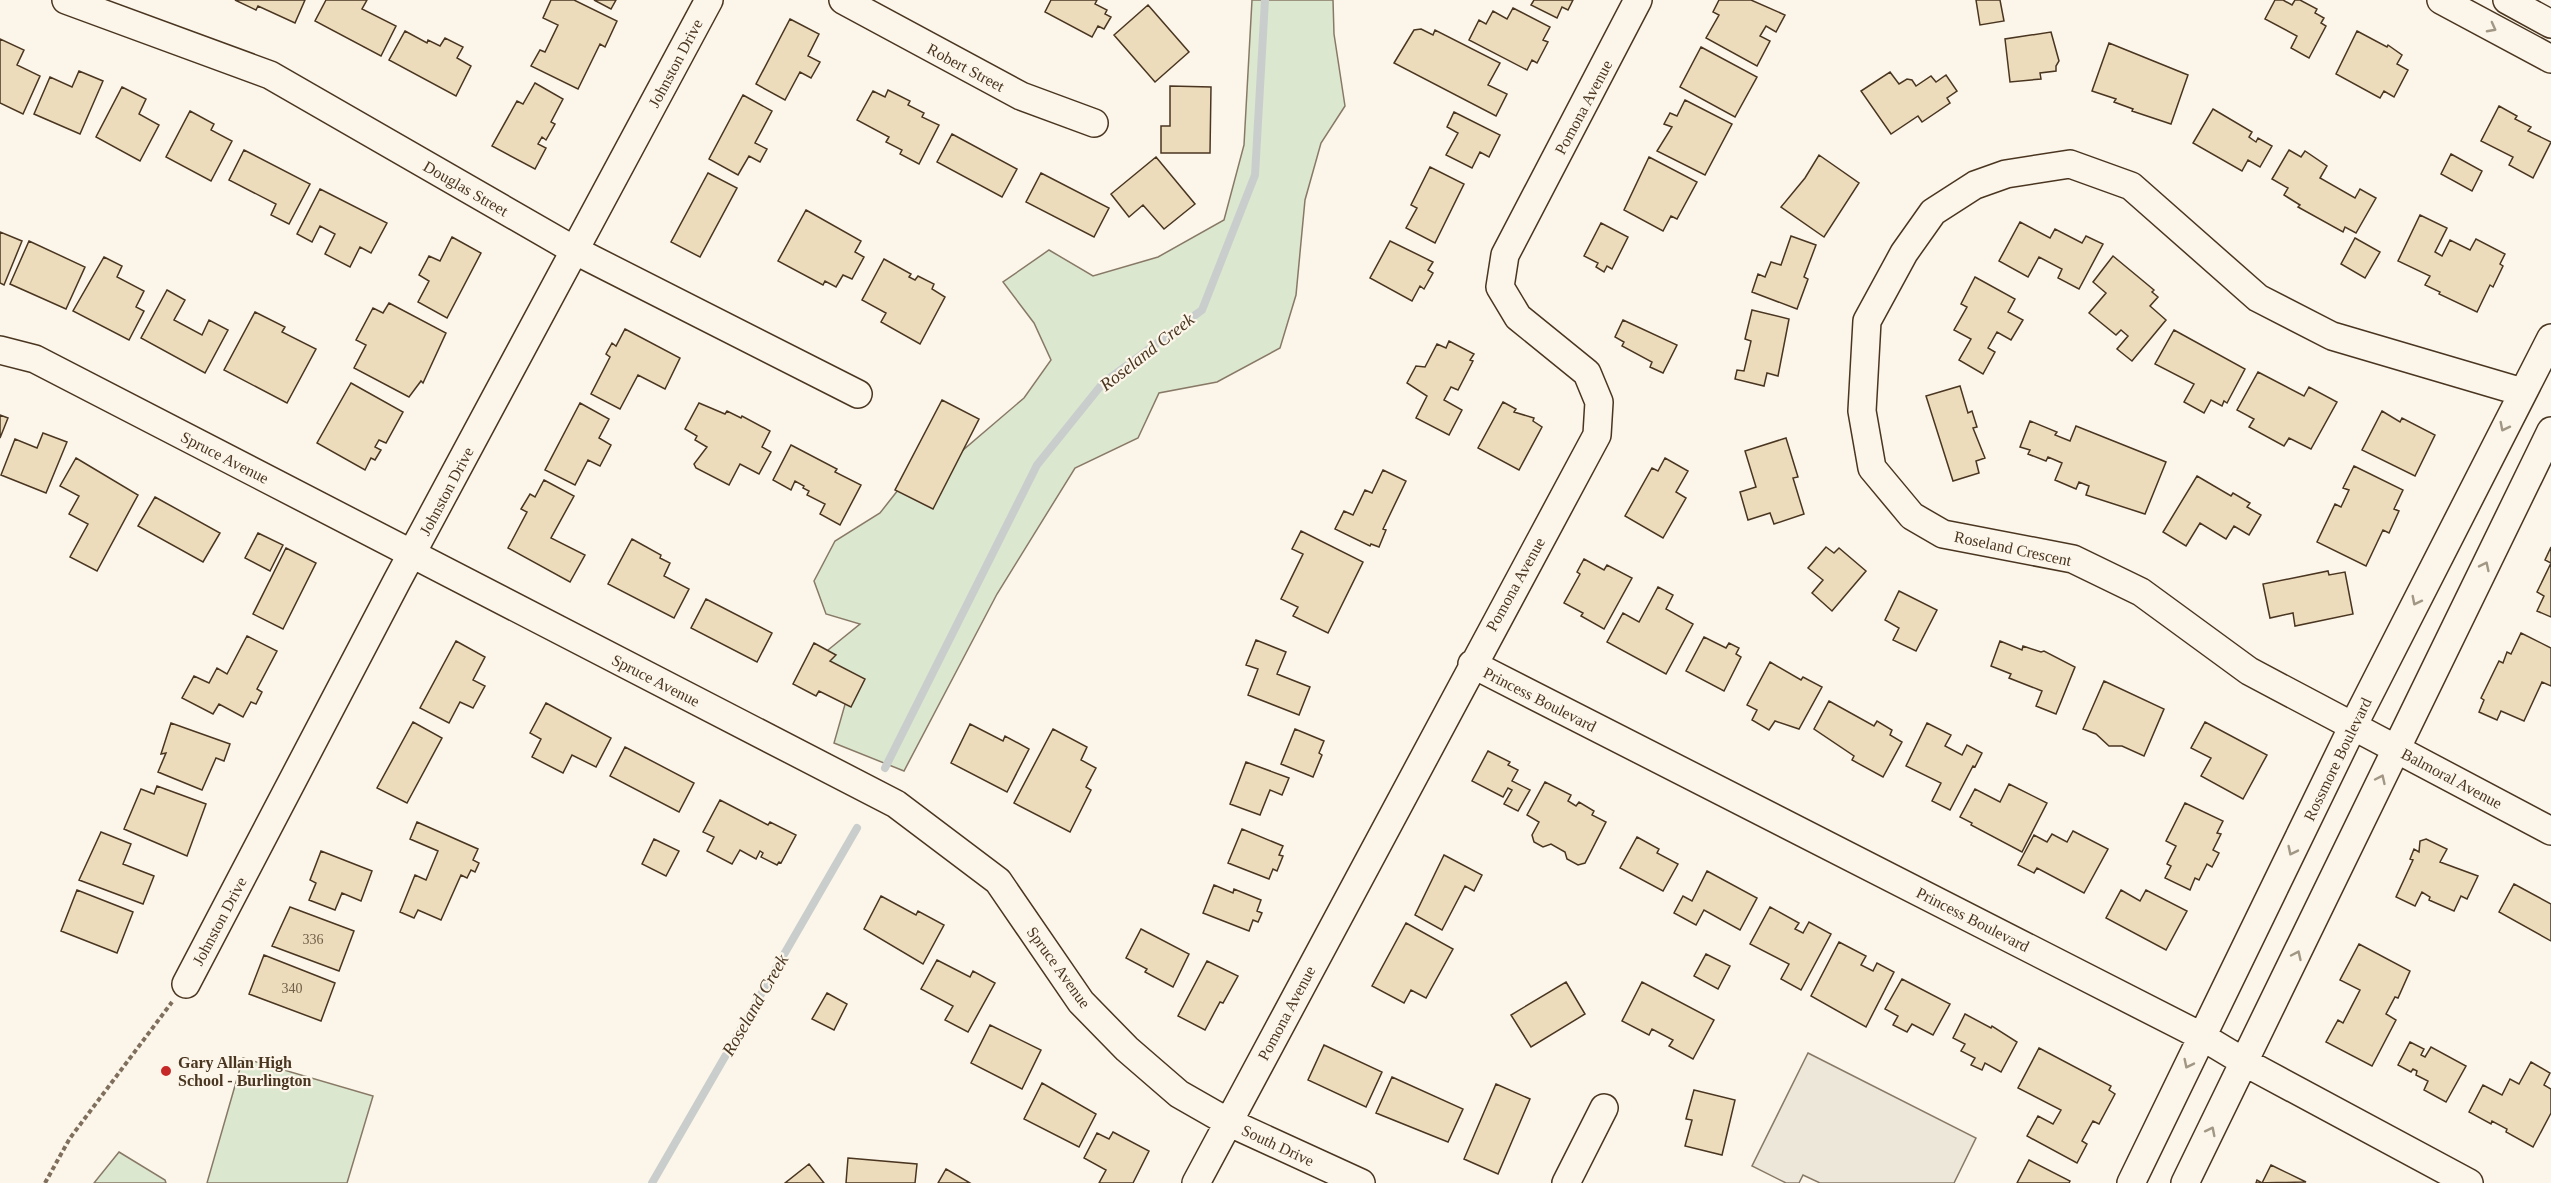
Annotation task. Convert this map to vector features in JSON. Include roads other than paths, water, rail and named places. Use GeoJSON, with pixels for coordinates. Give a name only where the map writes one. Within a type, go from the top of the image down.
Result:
{"type":"FeatureCollection","features":[{"type":"Feature","properties":{"kind":"street","name":"Douglas Street"},"geometry":{"type":"LineString","coordinates":[[66,0],[270,75],[574,250],[858,394]]}},
{"type":"Feature","properties":{"kind":"street","name":"Johnston Drive"},"geometry":{"type":"LineString","coordinates":[[186,984],[574,250],[709,0]]}},
{"type":"Feature","properties":{"kind":"street","name":"Robert Street"},"geometry":{"type":"LineString","coordinates":[[843,0],[1021,96],[1094,123]]}},
{"type":"Feature","properties":{"kind":"street","name":"Pomona Avenue"},"geometry":{"type":"LineString","coordinates":[[1196,1183],[1472,664],[1597,435],[1599,402],[1587,373],[1518,316],[1500,287],[1505,255],[1638,0]]}},
{"type":"Feature","properties":{"kind":"street"},"geometry":{"type":"LineString","coordinates":[[2441,0],[2551,59]]}},
{"type":"Feature","properties":{"kind":"street"},"geometry":{"type":"LineString","coordinates":[[2507,0],[2551,24]]}},
{"type":"Feature","properties":{"kind":"street","name":"Roseland Crescent"},"geometry":{"type":"LineString","coordinates":[[2352,726],[2249,671],[2141,592],[2073,559],[1943,534],[1912,516],[1872,468],[1862,411],[1867,321],[1904,253],[1933,212],[1975,185],[2006,174],[2070,164],[2130,186],[2258,298],[2332,336],[2522,392]]}},
{"type":"Feature","properties":{"kind":"street","name":"Rossmore Boulevard"},"geometry":{"type":"LineString","coordinates":[[2131,1183],[2352,726],[2551,338]]}},
{"type":"Feature","properties":{"kind":"street","name":"Spruce Avenue"},"geometry":{"type":"LineString","coordinates":[[0,350],[35,359],[896,804],[998,881],[1081,1002],[1127,1049],[1179,1094],[1228,1122]]}},
{"type":"Feature","properties":{"kind":"street"},"geometry":{"type":"LineString","coordinates":[[2185,1183],[2246,1063],[2395,748],[2551,431]]}},
{"type":"Feature","properties":{"kind":"street","name":"Princess Boulevard"},"geometry":{"type":"LineString","coordinates":[[1472,664],[2201,1036],[2246,1063],[2469,1183]]}},
{"type":"Feature","properties":{"kind":"street","name":"Balmoral Avenue"},"geometry":{"type":"LineString","coordinates":[[2352,726],[2551,831]]}},
{"type":"Feature","properties":{"kind":"street"},"geometry":{"type":"LineString","coordinates":[[1566,1183],[1605,1108]]}},
{"type":"Feature","properties":{"kind":"street","name":"South Drive"},"geometry":{"type":"LineString","coordinates":[[1228,1122],[1361,1183]]}},
{"type":"Feature","properties":{"kind":"waterway","name":"Roseland Creek"},"geometry":{"type":"LineString","coordinates":[[885,768],[1037,465],[1103,383],[1202,310],[1255,175],[1265,0]]}},
{"type":"Feature","properties":{"kind":"waterway","name":"Roseland Creek"},"geometry":{"type":"LineString","coordinates":[[652,1183],[857,828]]}},
{"type":"Feature","properties":{"kind":"place","name":"Gary Allan High School - Burlington"},"geometry":{"type":"Point","coordinates":[166,1071]}}]}
